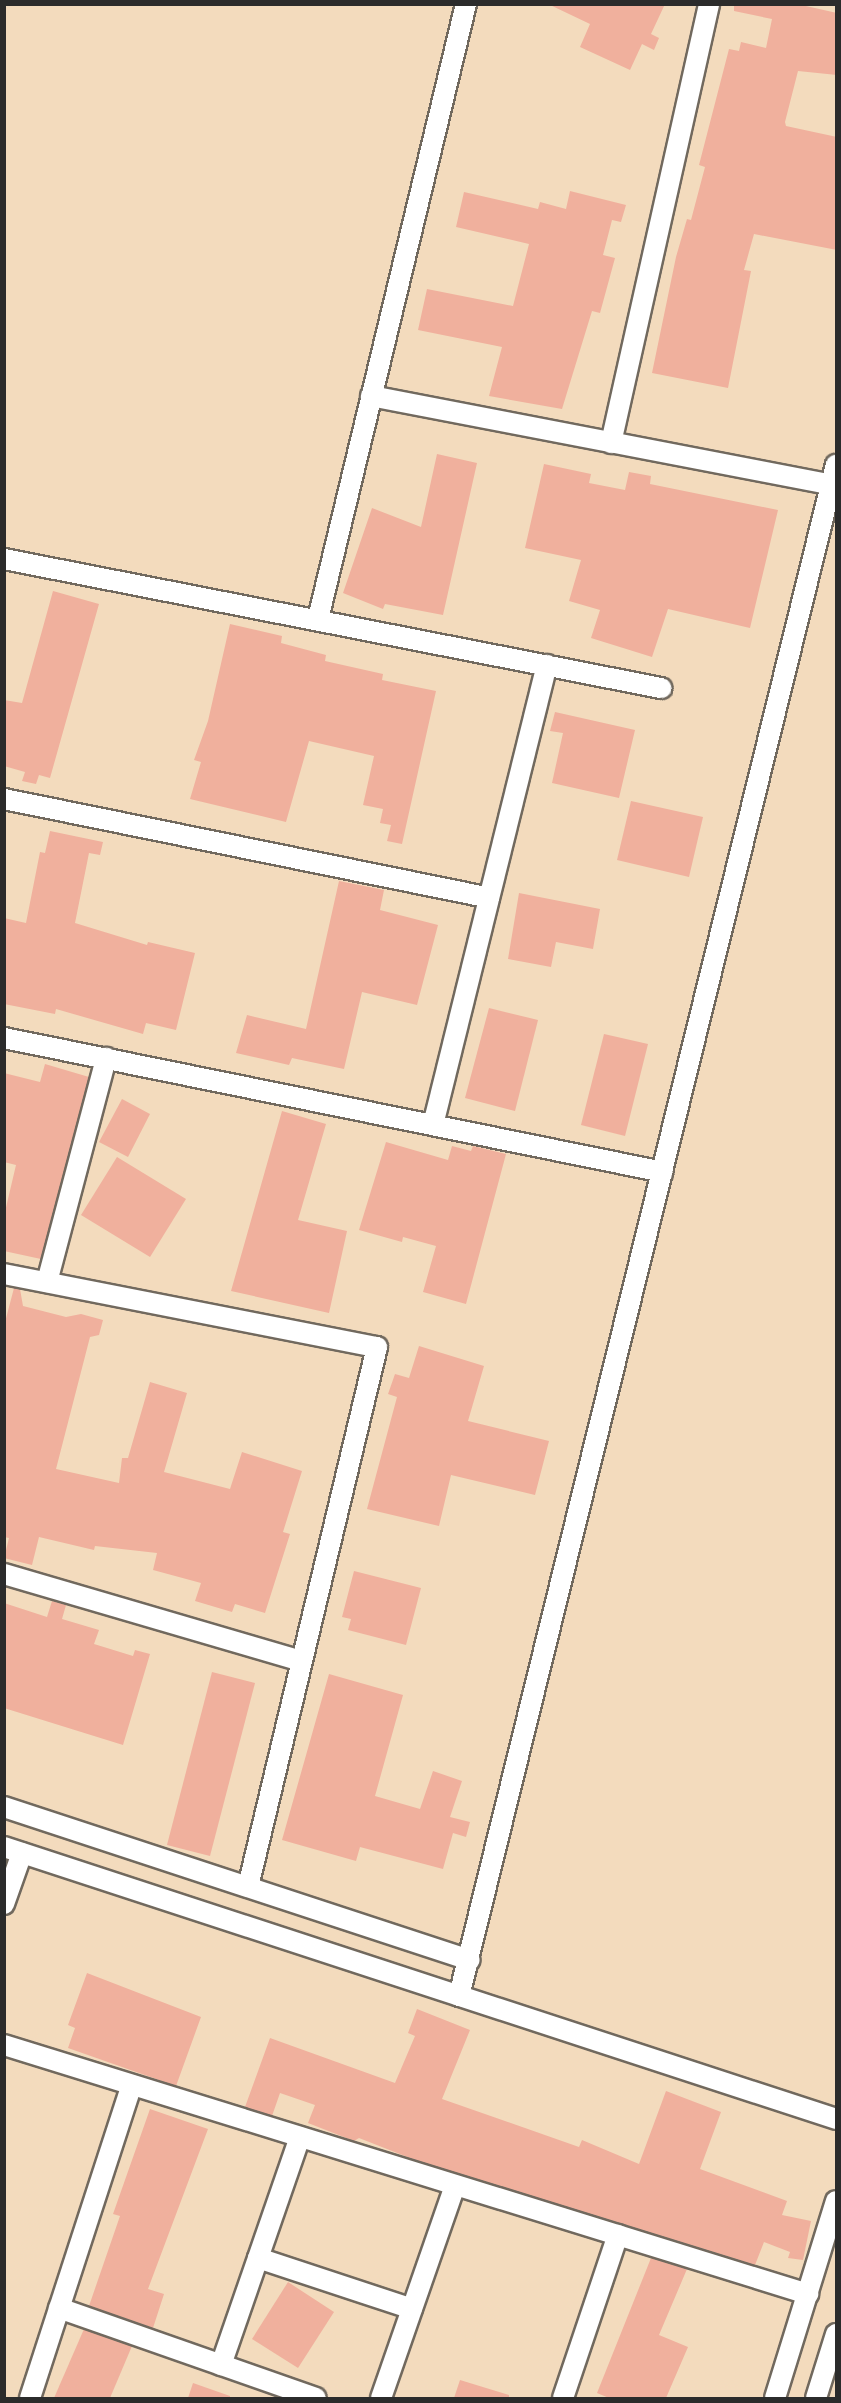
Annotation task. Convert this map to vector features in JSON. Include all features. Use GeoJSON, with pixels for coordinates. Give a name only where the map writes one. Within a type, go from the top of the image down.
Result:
{"type":"FeatureCollection","features":[{"type":"Feature","properties":{"kind":"street"},"geometry":{"type":"LineString","coordinates":[[318,619],[466,4]]}},
{"type":"Feature","properties":{"kind":"street"},"geometry":{"type":"LineString","coordinates":[[611,443],[709,4]]}},
{"type":"Feature","properties":{"kind":"street"},"geometry":{"type":"LineString","coordinates":[[371,396],[832,485]]}},
{"type":"Feature","properties":{"kind":"street"},"geometry":{"type":"LineString","coordinates":[[459,1996],[837,465]]}},
{"type":"Feature","properties":{"kind":"street"},"geometry":{"type":"LineString","coordinates":[[4,559],[661,688]]}},
{"type":"Feature","properties":{"kind":"street"},"geometry":{"type":"LineString","coordinates":[[432,1125],[547,665]]}},
{"type":"Feature","properties":{"kind":"street"},"geometry":{"type":"LineString","coordinates":[[4,799],[489,898]]}},
{"type":"Feature","properties":{"kind":"street"},"geometry":{"type":"LineString","coordinates":[[4,1038],[663,1172]]}},
{"type":"Feature","properties":{"kind":"street"},"geometry":{"type":"LineString","coordinates":[[47,1282],[106,1058]]}},
{"type":"Feature","properties":{"kind":"street"},"geometry":{"type":"LineString","coordinates":[[4,1274],[377,1347],[248,1887]]}},
{"type":"Feature","properties":{"kind":"street"},"geometry":{"type":"LineString","coordinates":[[4,1574],[302,1661]]}},
{"type":"Feature","properties":{"kind":"street"},"geometry":{"type":"LineString","coordinates":[[4,1807],[469,1960]]}},
{"type":"Feature","properties":{"kind":"street"},"geometry":{"type":"LineString","coordinates":[[4,1904],[13,1850],[837,2119]]}},
{"type":"Feature","properties":{"kind":"street"},"geometry":{"type":"LineString","coordinates":[[4,2045],[808,2294]]}},
{"type":"Feature","properties":{"kind":"street"},"geometry":{"type":"LineString","coordinates":[[30,2398],[132,2085]]}},
{"type":"Feature","properties":{"kind":"street"},"geometry":{"type":"LineString","coordinates":[[221,2365],[300,2137]]}},
{"type":"Feature","properties":{"kind":"street"},"geometry":{"type":"LineString","coordinates":[[381,2398],[455,2185]]}},
{"type":"Feature","properties":{"kind":"street"},"geometry":{"type":"LineString","coordinates":[[775,2398],[837,2201]]}},
{"type":"Feature","properties":{"kind":"street"},"geometry":{"type":"LineString","coordinates":[[563,2398],[618,2235]]}},
{"type":"Feature","properties":{"kind":"street"},"geometry":{"type":"LineString","coordinates":[[258,2258],[412,2309]]}},
{"type":"Feature","properties":{"kind":"street"},"geometry":{"type":"LineString","coordinates":[[59,2308],[316,2398]]}},
{"type":"Feature","properties":{"kind":"street"},"geometry":{"type":"LineString","coordinates":[[816,2398],[831,2374],[837,2334]]}},
{"type":"Feature","properties":{"kind":"building"},"geometry":{"type":"Polygon","coordinates":[[[548,4],[665,4],[651,34],[659,38],[654,50],[642,44],[630,70],[580,47],[590,24],[548,4]]]}},
{"type":"Feature","properties":{"kind":"building"},"geometry":{"type":"Polygon","coordinates":[[[734,4],[797,4],[837,13],[837,75],[798,71],[785,122],[786,126],[837,137],[837,250],[754,234],[744,270],[751,271],[728,388],[652,373],[676,257],[687,219],[691,220],[705,167],[699,165],[729,49],[739,51],[741,42],[766,48],[772,19],[734,11],[734,4]]]}},
{"type":"Feature","properties":{"kind":"building"},"geometry":{"type":"Polygon","coordinates":[[[570,191],[626,205],[621,222],[612,220],[603,255],[615,258],[600,313],[592,311],[562,409],[489,396],[502,347],[418,330],[427,289],[513,306],[529,244],[456,227],[464,192],[538,209],[540,202],[566,209],[570,191]]]}},
{"type":"Feature","properties":{"kind":"building"},"geometry":{"type":"Polygon","coordinates":[[[437,454],[477,463],[443,615],[385,604],[383,609],[343,593],[372,508],[421,527],[437,454]]]}},
{"type":"Feature","properties":{"kind":"building"},"geometry":{"type":"Polygon","coordinates":[[[544,464],[591,474],[589,483],[625,490],[629,472],[651,476],[650,484],[778,510],[750,628],[668,609],[652,657],[591,638],[600,610],[569,601],[581,560],[525,548],[544,464]]]}},
{"type":"Feature","properties":{"kind":"building"},"geometry":{"type":"Polygon","coordinates":[[[53,591],[99,604],[50,778],[39,775],[36,784],[22,781],[25,772],[4,766],[4,700],[22,703],[53,591]]]}},
{"type":"Feature","properties":{"kind":"building"},"geometry":{"type":"Polygon","coordinates":[[[230,624],[282,636],[281,643],[326,655],[325,661],[383,674],[382,680],[436,691],[402,844],[387,841],[391,825],[380,823],[383,809],[363,805],[374,756],[309,741],[286,822],[190,799],[201,762],[194,760],[208,721],[230,624]]]}},
{"type":"Feature","properties":{"kind":"building"},"geometry":{"type":"Polygon","coordinates":[[[555,712],[635,730],[619,798],[552,783],[563,733],[550,731],[555,712]]]}},
{"type":"Feature","properties":{"kind":"building"},"geometry":{"type":"Polygon","coordinates":[[[631,801],[703,817],[689,877],[617,860],[631,801]]]}},
{"type":"Feature","properties":{"kind":"building"},"geometry":{"type":"Polygon","coordinates":[[[50,831],[103,842],[100,855],[89,853],[75,923],[147,945],[148,942],[195,953],[176,1030],[146,1023],[143,1034],[56,1009],[55,1014],[4,1004],[4,918],[26,923],[40,852],[45,853],[50,831]]]}},
{"type":"Feature","properties":{"kind":"building"},"geometry":{"type":"Polygon","coordinates":[[[339,881],[384,890],[380,910],[438,925],[417,1005],[362,992],[344,1069],[292,1058],[289,1065],[236,1053],[247,1015],[306,1029],[339,881]]]}},
{"type":"Feature","properties":{"kind":"building"},"geometry":{"type":"Polygon","coordinates":[[[519,893],[600,909],[593,949],[556,942],[551,967],[508,959],[519,893]]]}},
{"type":"Feature","properties":{"kind":"building"},"geometry":{"type":"Polygon","coordinates":[[[489,1008],[538,1020],[515,1111],[465,1098],[489,1008]]]}},
{"type":"Feature","properties":{"kind":"building"},"geometry":{"type":"Polygon","coordinates":[[[604,1034],[648,1044],[625,1136],[581,1125],[604,1034]]]}},
{"type":"Feature","properties":{"kind":"building"},"geometry":{"type":"Polygon","coordinates":[[[45,1064],[89,1077],[41,1259],[4,1251],[4,1216],[16,1165],[4,1162],[4,1073],[40,1082],[45,1064]]]}},
{"type":"Feature","properties":{"kind":"building"},"geometry":{"type":"Polygon","coordinates":[[[122,1099],[150,1114],[128,1157],[99,1142],[122,1099]]]}},
{"type":"Feature","properties":{"kind":"building"},"geometry":{"type":"Polygon","coordinates":[[[282,1111],[326,1124],[298,1220],[347,1231],[329,1313],[231,1291],[282,1111]]]}},
{"type":"Feature","properties":{"kind":"building"},"geometry":{"type":"Polygon","coordinates":[[[386,1142],[448,1160],[452,1146],[471,1151],[473,1146],[506,1154],[466,1304],[423,1292],[436,1246],[403,1237],[402,1242],[359,1230],[386,1142]]]}},
{"type":"Feature","properties":{"kind":"building"},"geometry":{"type":"Polygon","coordinates":[[[117,1157],[186,1199],[150,1257],[81,1215],[117,1157]]]}},
{"type":"Feature","properties":{"kind":"building"},"geometry":{"type":"Polygon","coordinates":[[[14,1288],[20,1289],[23,1306],[66,1317],[81,1314],[103,1320],[99,1335],[90,1337],[56,1469],[119,1483],[122,1458],[128,1458],[150,1382],[187,1393],[164,1472],[230,1489],[242,1452],[302,1471],[283,1532],[290,1534],[265,1613],[235,1604],[232,1612],[195,1601],[201,1583],[153,1570],[157,1553],[95,1546],[94,1550],[39,1537],[32,1565],[4,1558],[9,1538],[4,1537],[4,1326],[14,1288]]]}},
{"type":"Feature","properties":{"kind":"building"},"geometry":{"type":"Polygon","coordinates":[[[419,1346],[484,1366],[468,1421],[549,1441],[535,1495],[451,1475],[439,1526],[367,1509],[397,1397],[388,1394],[395,1374],[409,1378],[419,1346]]]}},
{"type":"Feature","properties":{"kind":"building"},"geometry":{"type":"Polygon","coordinates":[[[354,1571],[421,1588],[406,1645],[348,1630],[351,1619],[342,1617],[354,1571]]]}},
{"type":"Feature","properties":{"kind":"building"},"geometry":{"type":"Polygon","coordinates":[[[52,1601],[66,1605],[62,1619],[99,1630],[94,1644],[133,1656],[135,1650],[150,1654],[123,1745],[4,1708],[4,1603],[47,1617],[52,1601]]]}},
{"type":"Feature","properties":{"kind":"building"},"geometry":{"type":"Polygon","coordinates":[[[212,1672],[255,1683],[210,1856],[167,1845],[212,1672]]]}},
{"type":"Feature","properties":{"kind":"building"},"geometry":{"type":"Polygon","coordinates":[[[329,1674],[403,1695],[375,1796],[420,1809],[433,1771],[462,1781],[450,1817],[470,1822],[466,1837],[453,1833],[443,1869],[360,1847],[356,1861],[282,1840],[329,1674]]]}},
{"type":"Feature","properties":{"kind":"building"},"geometry":{"type":"Polygon","coordinates":[[[87,1973],[201,2017],[176,2086],[68,2048],[75,2028],[68,2025],[87,1973]]]}},
{"type":"Feature","properties":{"kind":"building"},"geometry":{"type":"Polygon","coordinates":[[[417,2009],[470,2030],[442,2099],[579,2147],[582,2140],[639,2164],[666,2091],[721,2112],[700,2169],[787,2201],[782,2215],[811,2221],[803,2260],[788,2258],[790,2252],[764,2242],[755,2265],[415,2160],[359,2138],[354,2141],[308,2123],[315,2105],[280,2093],[272,2116],[245,2107],[270,2038],[395,2083],[415,2036],[408,2033],[417,2009]]]}},
{"type":"Feature","properties":{"kind":"building"},"geometry":{"type":"Polygon","coordinates":[[[150,2109],[208,2129],[148,2289],[164,2294],[153,2328],[89,2306],[120,2216],[113,2214],[150,2109]]]}},
{"type":"Feature","properties":{"kind":"building"},"geometry":{"type":"Polygon","coordinates":[[[651,2258],[687,2269],[659,2335],[688,2347],[666,2398],[609,2398],[597,2393],[651,2258]]]}},
{"type":"Feature","properties":{"kind":"building"},"geometry":{"type":"Polygon","coordinates":[[[288,2282],[334,2312],[298,2368],[252,2339],[288,2282]]]}},
{"type":"Feature","properties":{"kind":"building"},"geometry":{"type":"Polygon","coordinates":[[[84,2329],[132,2346],[110,2398],[54,2398],[84,2329]]]}},
{"type":"Feature","properties":{"kind":"building"},"geometry":{"type":"Polygon","coordinates":[[[460,2380],[509,2395],[509,2398],[454,2398],[460,2380]]]}},
{"type":"Feature","properties":{"kind":"building"},"geometry":{"type":"Polygon","coordinates":[[[193,2383],[230,2396],[230,2398],[188,2398],[193,2383]]]}}]}
